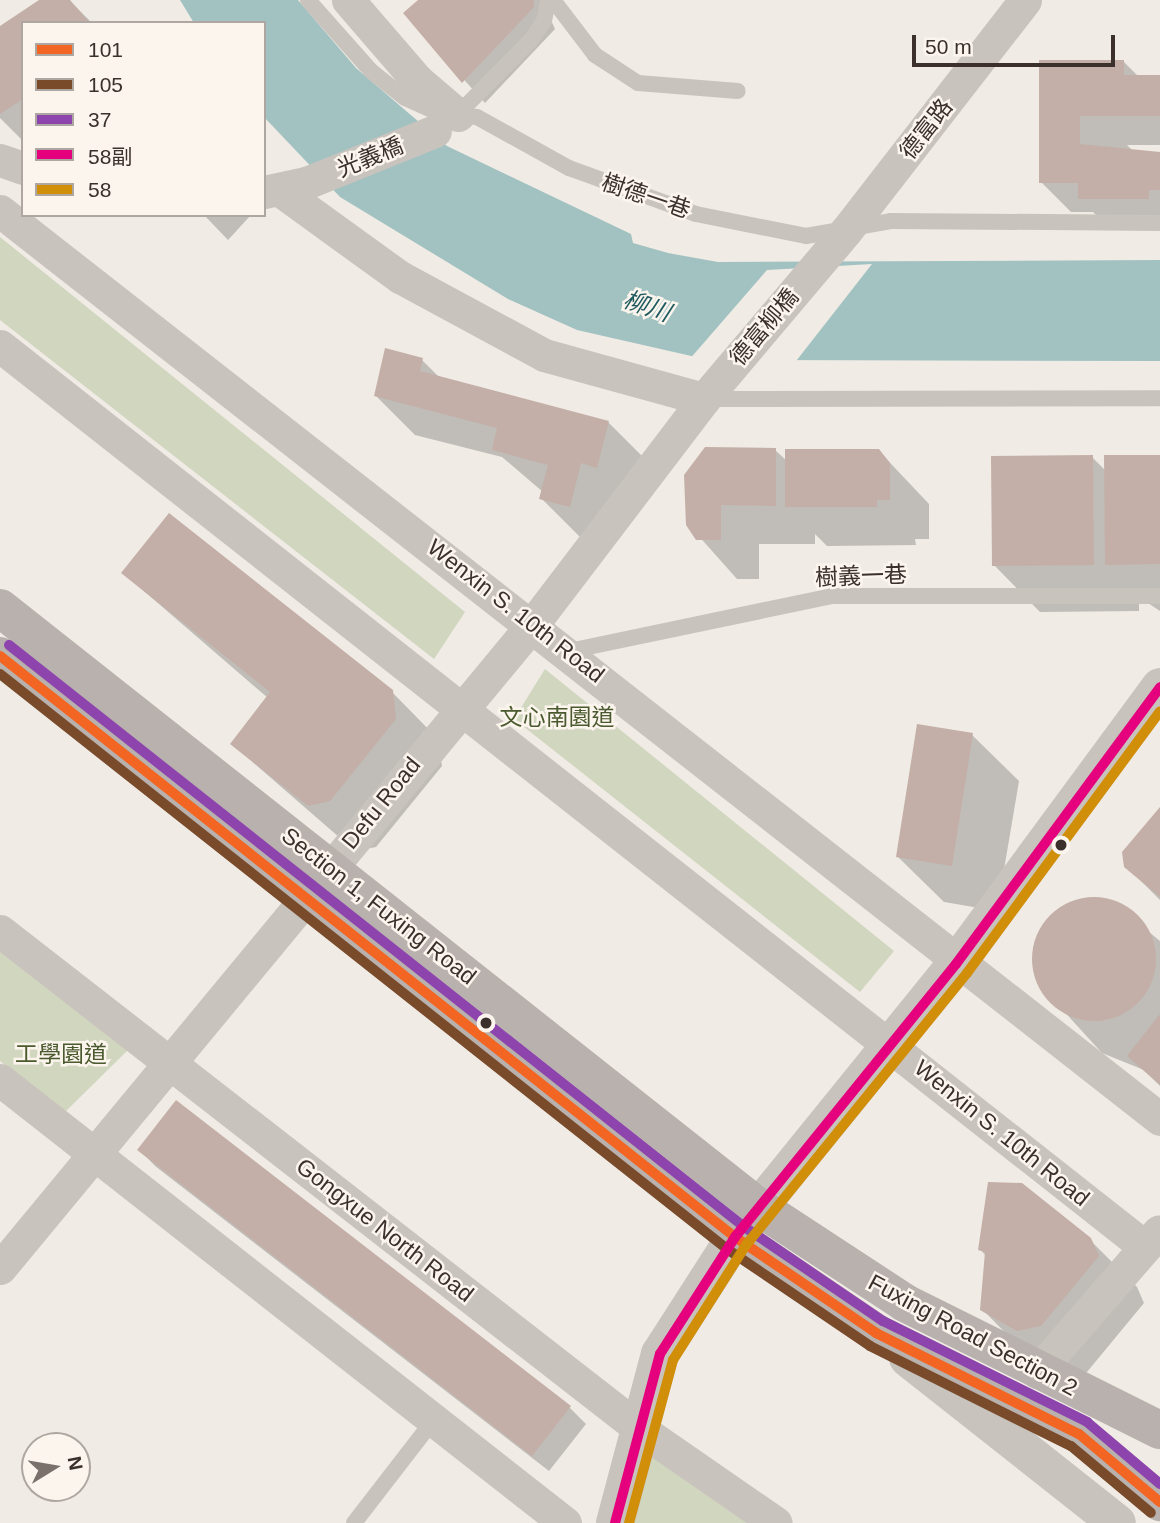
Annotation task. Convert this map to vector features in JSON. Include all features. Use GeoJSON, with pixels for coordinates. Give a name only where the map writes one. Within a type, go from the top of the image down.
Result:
{"type":"FeatureCollection","features":[{"type":"Feature","properties":{"kind":"main road","name":"Section 1, Fuxing Road"},"geometry":{"type":"LineString","coordinates":[[0,608],[330,866],[757,1206]]}},
{"type":"Feature","properties":{"kind":"main road","name":"Section 1, Fuxing Road"},"geometry":{"type":"LineString","coordinates":[[0,656],[735,1237]]}},
{"type":"Feature","properties":{"kind":"main road","name":"Fuxing Road Section 2"},"geometry":{"type":"LineString","coordinates":[[757,1206],[905,1303],[1037,1372],[1160,1430]]}},
{"type":"Feature","properties":{"kind":"main road","name":"Fuxing Road Section 2"},"geometry":{"type":"LineString","coordinates":[[735,1237],[876,1333],[1079,1434],[1160,1502]]}},
{"type":"Feature","properties":{"kind":"street","name":"樹德一巷"},"geometry":{"type":"LineString","coordinates":[[348,0],[417,80],[447,123]]}},
{"type":"Feature","properties":{"kind":"street","name":"德富路"},"geometry":{"type":"LineString","coordinates":[[824,256],[1025,0]]}},
{"type":"Feature","properties":{"kind":"street","name":"光義橋"},"geometry":{"type":"LineString","coordinates":[[279,184],[447,123]]}},
{"type":"Feature","properties":{"kind":"street"},"geometry":{"type":"LineString","coordinates":[[0,160],[21,166]]}},
{"type":"Feature","properties":{"kind":"street"},"geometry":{"type":"LineString","coordinates":[[279,184],[400,277],[544,355],[704,399]]}},
{"type":"Feature","properties":{"kind":"street","name":"Wenxin S. 10th Road"},"geometry":{"type":"LineString","coordinates":[[0,211],[569,651],[957,964],[1160,1119]]}},
{"type":"Feature","properties":{"kind":"street","name":"德富柳橋"},"geometry":{"type":"LineString","coordinates":[[704,399],[824,256]]}},
{"type":"Feature","properties":{"kind":"street","name":"Wenxin S. 10th Road"},"geometry":{"type":"LineString","coordinates":[[0,346],[892,1045],[1153,1239]]}},
{"type":"Feature","properties":{"kind":"street","name":"Defu Road"},"geometry":{"type":"LineString","coordinates":[[0,1268],[94,1150],[169,1063],[459,708],[532,625],[704,399]]}},
{"type":"Feature","properties":{"kind":"street"},"geometry":{"type":"LineString","coordinates":[[615,1523],[660,1354],[735,1237],[757,1206],[957,964],[1160,687]]}},
{"type":"Feature","properties":{"kind":"street","name":"Gongxue North Road"},"geometry":{"type":"LineString","coordinates":[[0,931],[640,1429],[776,1523]]}},
{"type":"Feature","properties":{"kind":"street"},"geometry":{"type":"LineString","coordinates":[[0,1080],[94,1150],[436,1417],[565,1523]]}},
{"type":"Feature","properties":{"kind":"street"},"geometry":{"type":"LineString","coordinates":[[1037,1372],[1153,1239]]}},
{"type":"Feature","properties":{"kind":"street"},"geometry":{"type":"LineString","coordinates":[[876,1333],[1117,1523]]}},
{"type":"Feature","properties":{"kind":"lane","name":"樹德一巷"},"geometry":{"type":"LineString","coordinates":[[308,0],[370,71],[405,98],[447,123],[477,117],[645,200],[806,236],[891,221],[1160,223]]}},
{"type":"Feature","properties":{"kind":"lane"},"geometry":{"type":"LineString","coordinates":[[447,123],[531,40],[551,0],[595,55],[638,83],[738,91]]}},
{"type":"Feature","properties":{"kind":"lane"},"geometry":{"type":"LineString","coordinates":[[704,399],[1160,398]]}},
{"type":"Feature","properties":{"kind":"lane","name":"樹義一巷"},"geometry":{"type":"LineString","coordinates":[[569,651],[832,596],[1160,596]]}},
{"type":"Feature","properties":{"kind":"lane"},"geometry":{"type":"LineString","coordinates":[[354,1523],[436,1417]]}},
{"type":"Feature","properties":{"kind":"green space"},"geometry":{"type":"Polygon","coordinates":[[[0,237],[465,612],[434,659],[0,320],[0,237]]]}},
{"type":"Feature","properties":{"kind":"green space","name":"文心南園道"},"geometry":{"type":"Polygon","coordinates":[[[545,669],[894,951],[860,992],[514,719],[545,669]]]}},
{"type":"Feature","properties":{"kind":"green space","name":"工學園道"},"geometry":{"type":"Polygon","coordinates":[[[0,949],[128,1050],[64,1113],[0,1061],[0,949]]]}},
{"type":"Feature","properties":{"kind":"green space"},"geometry":{"type":"Polygon","coordinates":[[[650,1443],[753,1523],[625,1523],[650,1443]]]}},
{"type":"Feature","properties":{"kind":"water","name":"柳川"},"geometry":{"type":"Polygon","coordinates":[[[180,0],[298,0],[356,68],[447,146],[631,234],[633,243],[668,253],[718,262],[1160,260],[1160,361],[709,360],[577,330],[508,299],[340,197],[266,119],[266,21],[193,21],[180,0]]]}},
{"type":"Feature","properties":{"kind":"pier"},"geometry":{"type":"Polygon","coordinates":[[[872,264],[793,365],[688,361],[767,270],[872,264]]]}},
{"type":"Feature","properties":{"kind":"building"},"geometry":{"type":"Polygon","coordinates":[[[39,0],[70,0],[88,21],[21,21],[21,100],[0,114],[0,26],[39,0]]]}},
{"type":"Feature","properties":{"kind":"building"},"geometry":{"type":"Polygon","coordinates":[[[418,0],[534,0],[534,7],[462,83],[403,13],[418,0]]]}},
{"type":"Feature","properties":{"kind":"building"},"geometry":{"type":"Polygon","coordinates":[[[1039,60],[1124,60],[1124,75],[1160,75],[1160,116],[1080,116],[1080,144],[1160,152],[1160,190],[1149,190],[1149,199],[1078,199],[1078,183],[1039,183],[1039,60]]]}},
{"type":"Feature","properties":{"kind":"building"},"geometry":{"type":"Polygon","coordinates":[[[385,348],[423,358],[420,371],[609,421],[597,468],[581,463],[570,507],[539,499],[548,465],[492,450],[497,428],[374,396],[385,348]]]}},
{"type":"Feature","properties":{"kind":"building"},"geometry":{"type":"Polygon","coordinates":[[[705,447],[776,448],[776,506],[721,505],[721,540],[696,540],[686,525],[684,475],[705,447]]]}},
{"type":"Feature","properties":{"kind":"building"},"geometry":{"type":"Polygon","coordinates":[[[785,449],[879,449],[890,463],[890,500],[877,500],[877,507],[785,507],[785,449]]]}},
{"type":"Feature","properties":{"kind":"building"},"geometry":{"type":"Polygon","coordinates":[[[1093,455],[1094,565],[992,566],[991,456],[1093,455]]]}},
{"type":"Feature","properties":{"kind":"building"},"geometry":{"type":"Polygon","coordinates":[[[1104,455],[1160,455],[1160,564],[1105,565],[1104,455]]]}},
{"type":"Feature","properties":{"kind":"building"},"geometry":{"type":"Polygon","coordinates":[[[169,513],[393,690],[396,719],[330,801],[308,806],[230,744],[270,692],[121,573],[169,513]]]}},
{"type":"Feature","properties":{"kind":"building"},"geometry":{"type":"Polygon","coordinates":[[[917,724],[973,733],[952,866],[896,857],[917,724]]]}},
{"type":"Feature","properties":{"kind":"building"},"geometry":{"type":"Polygon","coordinates":[[[1160,807],[1160,897],[1124,867],[1122,852],[1160,807]]]}},
{"type":"Feature","properties":{"kind":"building"},"geometry":{"type":"Polygon","coordinates":[[[1094,897],[1118,902],[1138,915],[1151,935],[1156,959],[1151,983],[1138,1003],[1118,1016],[1094,1021],[1070,1016],[1050,1003],[1037,983],[1032,959],[1037,935],[1050,915],[1070,902],[1094,897]]]}},
{"type":"Feature","properties":{"kind":"building"},"geometry":{"type":"Polygon","coordinates":[[[1160,1014],[1160,1085],[1127,1056],[1160,1014]]]}},
{"type":"Feature","properties":{"kind":"building"},"geometry":{"type":"Polygon","coordinates":[[[176,1100],[571,1406],[532,1456],[137,1150],[176,1100]]]}},
{"type":"Feature","properties":{"kind":"building"},"geometry":{"type":"Polygon","coordinates":[[[988,1182],[1022,1183],[1091,1238],[1099,1256],[1041,1326],[1017,1331],[980,1310],[985,1252],[978,1250],[988,1182]]]}},
{"type":"Feature","properties":{"kind":"transit line","name":"37"},"geometry":{"type":"LineString","coordinates":[[9,645],[743,1226],[883,1321],[1087,1422],[1160,1484]]}},
{"type":"Feature","properties":{"kind":"transit line","name":"101"},"geometry":{"type":"LineString","coordinates":[[0,656],[735,1237],[876,1333],[1079,1434],[1160,1502]]}},
{"type":"Feature","properties":{"kind":"transit line","name":"105"},"geometry":{"type":"LineString","coordinates":[[0,674],[727,1249],[870,1346],[1071,1446],[1151,1513]]}},
{"type":"Feature","properties":{"kind":"transit line","name":"58副"},"geometry":{"type":"LineString","coordinates":[[615,1523],[660,1354],[735,1237],[956,964],[1160,687]]}},
{"type":"Feature","properties":{"kind":"transit line","name":"58"},"geometry":{"type":"LineString","coordinates":[[629,1523],[673,1360],[746,1245],[967,973],[1160,711]]}}]}
